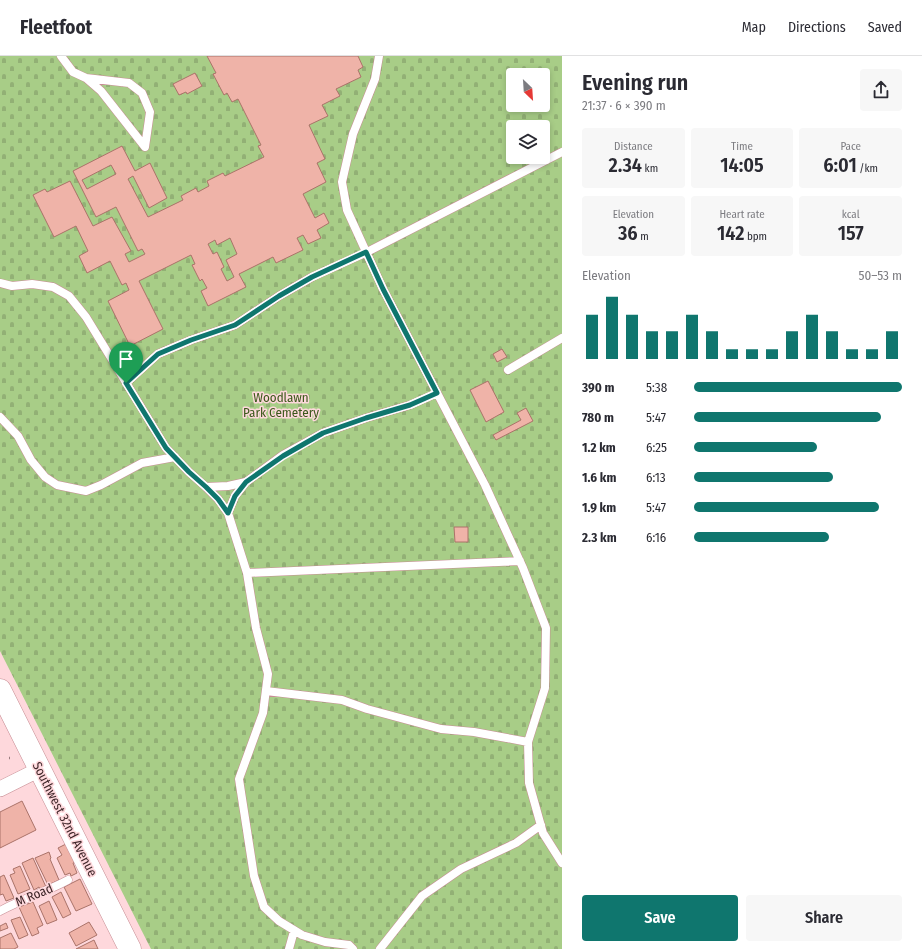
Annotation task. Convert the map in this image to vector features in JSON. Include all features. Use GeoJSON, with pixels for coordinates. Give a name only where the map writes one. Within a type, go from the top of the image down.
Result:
{"type":"FeatureCollection","features":[{"type":"Feature","properties":{"kind":"street","name":"Southwest 32nd Avenue"},"geometry":{"type":"LineString","coordinates":[[3,702],[40,769],[130,949]]}},
{"type":"Feature","properties":{"kind":"street"},"geometry":{"type":"LineString","coordinates":[[0,789],[40,769]]}},
{"type":"Feature","properties":{"kind":"lane"},"geometry":{"type":"LineString","coordinates":[[61,56],[73,72],[86,78],[101,91],[145,147],[150,112],[142,93],[129,83],[86,78]]}},
{"type":"Feature","properties":{"kind":"lane"},"geometry":{"type":"LineString","coordinates":[[379,56],[375,79],[352,134],[342,182],[347,210],[383,289],[485,485],[520,561],[546,628],[544,688],[528,742],[529,783],[543,833],[562,863]]}},
{"type":"Feature","properties":{"kind":"lane"},"geometry":{"type":"LineString","coordinates":[[126,383],[158,354],[191,340],[235,325],[279,296],[312,277],[366,252],[562,152]]}},
{"type":"Feature","properties":{"kind":"lane"},"geometry":{"type":"LineString","coordinates":[[0,283],[12,286],[32,284],[53,287],[69,296],[86,317],[166,448],[218,499],[228,513],[247,573],[256,628],[268,674],[263,713],[239,779],[254,876],[264,907],[279,921],[302,935],[325,942],[349,945],[353,949]]}},
{"type":"Feature","properties":{"kind":"lane"},"geometry":{"type":"LineString","coordinates":[[508,370],[562,338]]}},
{"type":"Feature","properties":{"kind":"lane"},"geometry":{"type":"LineString","coordinates":[[228,513],[235,496],[246,482],[283,456],[323,433],[410,405],[437,393]]}},
{"type":"Feature","properties":{"kind":"lane"},"geometry":{"type":"LineString","coordinates":[[0,417],[18,436],[31,460],[45,477],[57,485],[86,491],[142,463],[175,457]]}},
{"type":"Feature","properties":{"kind":"lane"},"geometry":{"type":"LineString","coordinates":[[206,487],[228,486],[246,482]]}},
{"type":"Feature","properties":{"kind":"lane"},"geometry":{"type":"LineString","coordinates":[[247,573],[520,561]]}},
{"type":"Feature","properties":{"kind":"lane"},"geometry":{"type":"LineString","coordinates":[[266,691],[342,700],[367,709],[441,729],[474,732],[528,742]]}},
{"type":"Feature","properties":{"kind":"lane"},"geometry":{"type":"LineString","coordinates":[[380,949],[422,896],[461,869],[516,843],[541,825]]}},
{"type":"Feature","properties":{"kind":"lane","name":"M Road"},"geometry":{"type":"LineString","coordinates":[[0,911],[19,901],[50,890],[68,880]]}},
{"type":"Feature","properties":{"kind":"lane"},"geometry":{"type":"LineString","coordinates":[[289,949],[294,931]]}},
{"type":"Feature","properties":{"kind":"green space","name":"Woodlawn Park Cemetery"},"geometry":{"type":"Polygon","coordinates":[[[0,56],[562,56],[562,949],[151,949],[0,651],[0,56]]]}},
{"type":"Feature","properties":{"kind":"building"},"geometry":{"type":"Polygon","coordinates":[[[207,56],[358,56],[363,67],[358,70],[361,77],[336,89],[340,96],[322,105],[328,116],[309,125],[325,159],[317,163],[326,182],[303,194],[315,218],[324,213],[329,223],[317,230],[321,238],[308,244],[303,235],[297,238],[303,250],[276,263],[273,257],[239,274],[246,287],[208,306],[201,291],[207,288],[202,279],[200,281],[192,265],[195,264],[191,255],[139,281],[163,329],[130,346],[108,301],[129,290],[126,283],[122,285],[110,261],[87,273],[79,256],[88,251],[76,226],[54,237],[33,195],[45,189],[47,192],[70,181],[93,226],[112,217],[131,251],[125,254],[129,262],[145,254],[142,249],[138,251],[116,207],[96,217],[73,171],[122,146],[135,171],[150,163],[167,198],[149,208],[133,176],[128,179],[148,217],[183,200],[181,196],[196,188],[198,192],[209,186],[207,181],[223,173],[225,176],[264,157],[258,146],[261,145],[238,99],[232,102],[227,93],[224,95],[213,74],[216,73],[207,56]],[[111,165],[82,180],[87,189],[116,174],[111,165]],[[230,238],[217,245],[215,240],[208,244],[213,254],[217,252],[224,267],[221,269],[227,281],[234,277],[226,260],[237,254],[230,238]]]}},
{"type":"Feature","properties":{"kind":"building"},"geometry":{"type":"Polygon","coordinates":[[[195,73],[202,86],[187,94],[186,92],[179,95],[173,84],[195,73]]]}},
{"type":"Feature","properties":{"kind":"building"},"geometry":{"type":"Polygon","coordinates":[[[502,349],[507,357],[497,362],[493,354],[502,349]]]}},
{"type":"Feature","properties":{"kind":"building"},"geometry":{"type":"Polygon","coordinates":[[[488,381],[504,412],[486,422],[470,390],[488,381]]]}},
{"type":"Feature","properties":{"kind":"building"},"geometry":{"type":"Polygon","coordinates":[[[526,408],[533,421],[496,440],[493,435],[521,420],[517,413],[526,408]]]}},
{"type":"Feature","properties":{"kind":"building"},"geometry":{"type":"Polygon","coordinates":[[[454,527],[468,527],[468,542],[455,542],[454,527]]]}},
{"type":"Feature","properties":{"kind":"building"},"geometry":{"type":"Polygon","coordinates":[[[22,801],[36,830],[0,848],[0,812],[22,801]]]}},
{"type":"Feature","properties":{"kind":"building"},"geometry":{"type":"Polygon","coordinates":[[[66,844],[75,862],[73,863],[77,873],[71,876],[70,873],[65,875],[57,858],[62,855],[58,848],[66,844]]]}},
{"type":"Feature","properties":{"kind":"building"},"geometry":{"type":"Polygon","coordinates":[[[49,852],[50,859],[59,880],[48,885],[35,858],[49,852]]]}},
{"type":"Feature","properties":{"kind":"building"},"geometry":{"type":"Polygon","coordinates":[[[33,858],[46,887],[40,889],[39,887],[34,890],[22,863],[33,858]]]}},
{"type":"Feature","properties":{"kind":"building"},"geometry":{"type":"Polygon","coordinates":[[[20,866],[30,889],[18,894],[10,875],[15,873],[13,869],[20,866]]]}},
{"type":"Feature","properties":{"kind":"building"},"geometry":{"type":"Polygon","coordinates":[[[4,875],[14,898],[6,901],[3,894],[0,895],[0,877],[4,875]]]}},
{"type":"Feature","properties":{"kind":"building"},"geometry":{"type":"Polygon","coordinates":[[[80,879],[92,904],[76,911],[64,887],[80,879]]]}},
{"type":"Feature","properties":{"kind":"building"},"geometry":{"type":"Polygon","coordinates":[[[61,892],[71,914],[63,918],[52,897],[61,892]]]}},
{"type":"Feature","properties":{"kind":"building"},"geometry":{"type":"Polygon","coordinates":[[[49,901],[57,920],[47,924],[39,906],[49,901]]]}},
{"type":"Feature","properties":{"kind":"building"},"geometry":{"type":"Polygon","coordinates":[[[33,902],[43,925],[37,928],[39,933],[32,936],[19,907],[33,902]]]}},
{"type":"Feature","properties":{"kind":"building"},"geometry":{"type":"Polygon","coordinates":[[[20,917],[28,935],[19,939],[11,920],[20,917]]]}},
{"type":"Feature","properties":{"kind":"building"},"geometry":{"type":"Polygon","coordinates":[[[89,922],[97,935],[76,946],[69,933],[89,922]]]}},
{"type":"Feature","properties":{"kind":"building"},"geometry":{"type":"Polygon","coordinates":[[[6,923],[8,928],[0,931],[0,926],[6,923]]]}},
{"type":"Feature","properties":{"kind":"building"},"geometry":{"type":"Polygon","coordinates":[[[11,933],[18,947],[14,949],[0,949],[0,938],[11,933]]]}},
{"type":"Feature","properties":{"kind":"building"},"geometry":{"type":"Polygon","coordinates":[[[94,940],[98,949],[76,949],[94,940]]]}},
{"type":"Feature","properties":{"kind":"route"},"geometry":{"type":"LineString","coordinates":[[366,252],[383,289],[437,393],[410,405],[323,433],[283,456],[246,482],[235,496],[228,513],[218,499],[166,448],[126,383],[158,354],[191,340],[235,325],[279,296],[312,277],[366,252]]}}]}
